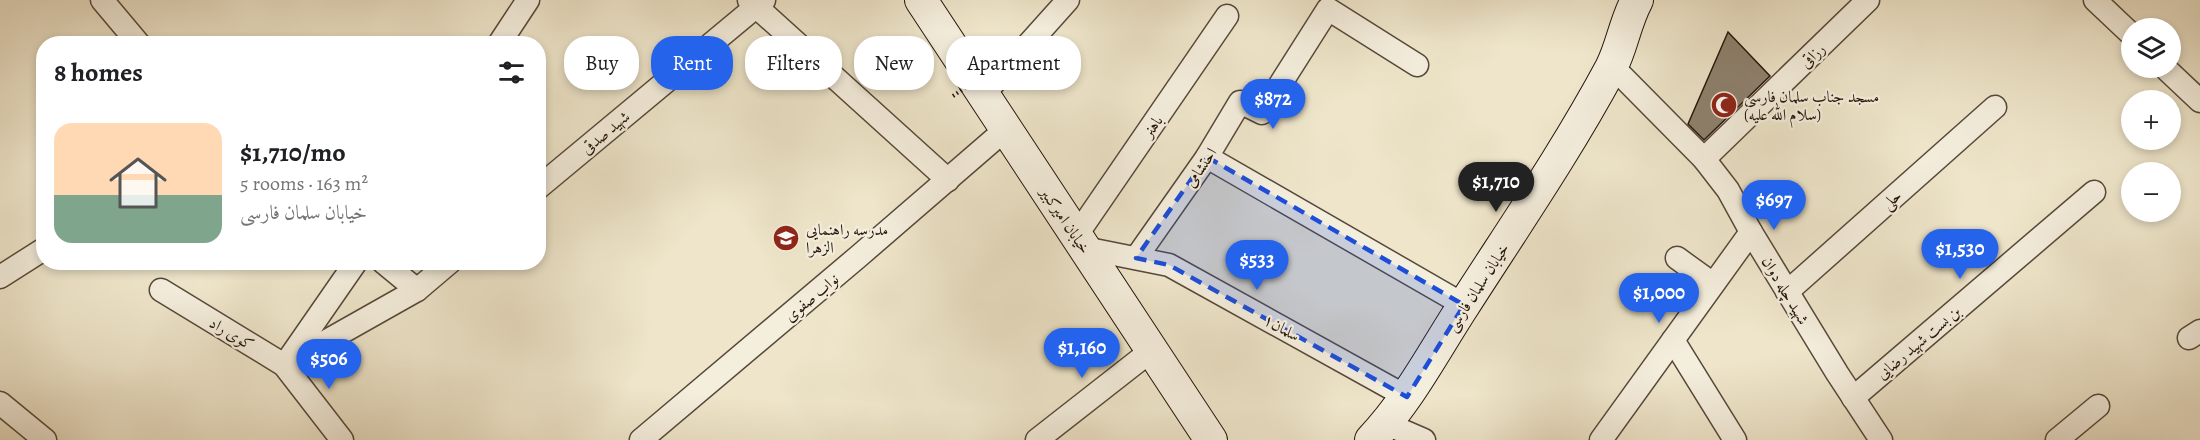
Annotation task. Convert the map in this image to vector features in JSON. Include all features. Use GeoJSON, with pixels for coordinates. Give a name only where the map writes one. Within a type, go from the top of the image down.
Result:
{"type":"FeatureCollection","features":[{"type":"Feature","properties":{"kind":"main road","name":"خیابان امیرکبیر"},"geometry":{"type":"LineString","coordinates":[[921,0],[946,38]]}},
{"type":"Feature","properties":{"kind":"main road","name":"خیابان سلمان فارسی"},"geometry":{"type":"LineString","coordinates":[[1379,432],[1407,397],[1464,305],[1522,219],[1612,66],[1629,4]]}},
{"type":"Feature","properties":{"kind":"main road","name":"خیابان امیرکبیر"},"geometry":{"type":"LineString","coordinates":[[980,90],[1205,434]]}},
{"type":"Feature","properties":{"kind":"street"},"geometry":{"type":"LineString","coordinates":[[102,0],[133,36]]}},
{"type":"Feature","properties":{"kind":"street"},"geometry":{"type":"LineString","coordinates":[[504,36],[528,0]]}},
{"type":"Feature","properties":{"kind":"street"},"geometry":{"type":"LineString","coordinates":[[1030,36],[1068,0]]}},
{"type":"Feature","properties":{"kind":"street","name":"رزاقی"},"geometry":{"type":"LineString","coordinates":[[1704,159],[1868,0]]}},
{"type":"Feature","properties":{"kind":"street"},"geometry":{"type":"LineString","coordinates":[[2095,0],[2121,25]]}},
{"type":"Feature","properties":{"kind":"street"},"geometry":{"type":"LineString","coordinates":[[756,2],[948,180]]}},
{"type":"Feature","properties":{"kind":"street","name":"شهید صدقی"},"geometry":{"type":"LineString","coordinates":[[546,181],[756,2]]}},
{"type":"Feature","properties":{"kind":"street","name":"احتشامی"},"geometry":{"type":"LineString","coordinates":[[1136,258],[1207,157],[1240,102],[1262,113],[1328,9],[1417,65]]}},
{"type":"Feature","properties":{"kind":"street","name":"باهنر"},"geometry":{"type":"LineString","coordinates":[[1080,242],[1227,16]]}},
{"type":"Feature","properties":{"kind":"street","name":"شهید چله دوان"},"geometry":{"type":"LineString","coordinates":[[1612,66],[1704,159],[1728,190],[1787,292],[1881,440]]}},
{"type":"Feature","properties":{"kind":"street"},"geometry":{"type":"LineString","coordinates":[[2176,78],[2200,101]]}},
{"type":"Feature","properties":{"kind":"street","name":"حلی"},"geometry":{"type":"LineString","coordinates":[[1787,292],[1995,106]]}},
{"type":"Feature","properties":{"kind":"street","name":"نواب صفوی"},"geometry":{"type":"LineString","coordinates":[[641,440],[1006,129]]}},
{"type":"Feature","properties":{"kind":"street"},"geometry":{"type":"LineString","coordinates":[[1207,157],[1464,305]]}},
{"type":"Feature","properties":{"kind":"street","name":"بن بست شهید رضایی"},"geometry":{"type":"LineString","coordinates":[[1853,398],[2094,192]]}},
{"type":"Feature","properties":{"kind":"street"},"geometry":{"type":"LineString","coordinates":[[1601,440],[1751,232]]}},
{"type":"Feature","properties":{"kind":"street","name":"سلمان۱"},"geometry":{"type":"LineString","coordinates":[[1080,242],[1169,266],[1407,397]]}},
{"type":"Feature","properties":{"kind":"street"},"geometry":{"type":"LineString","coordinates":[[0,277],[36,254]]}},
{"type":"Feature","properties":{"kind":"street"},"geometry":{"type":"LineString","coordinates":[[1677,258],[1713,284]]}},
{"type":"Feature","properties":{"kind":"street"},"geometry":{"type":"LineString","coordinates":[[284,365],[350,270]]}},
{"type":"Feature","properties":{"kind":"street"},"geometry":{"type":"LineString","coordinates":[[393,270],[417,290]]}},
{"type":"Feature","properties":{"kind":"street"},"geometry":{"type":"LineString","coordinates":[[284,365],[417,290],[441,270]]}},
{"type":"Feature","properties":{"kind":"street","name":"کوی راد"},"geometry":{"type":"LineString","coordinates":[[161,290],[284,365],[342,440]]}},
{"type":"Feature","properties":{"kind":"street"},"geometry":{"type":"LineString","coordinates":[[1672,340],[1735,440]]}},
{"type":"Feature","properties":{"kind":"street"},"geometry":{"type":"LineString","coordinates":[[1037,440],[1152,350]]}},
{"type":"Feature","properties":{"kind":"street"},"geometry":{"type":"LineString","coordinates":[[0,403],[45,440]]}},
{"type":"Feature","properties":{"kind":"street"},"geometry":{"type":"LineString","coordinates":[[2057,440],[2098,406]]}},
{"type":"Feature","properties":{"kind":"street"},"geometry":{"type":"LineString","coordinates":[[1379,432],[1424,440]]}},
{"type":"Feature","properties":{"kind":"highlighted area"},"geometry":{"type":"Polygon","coordinates":[[[1207,157],[1464,305],[1407,397],[1169,265],[1136,258],[1207,157]]]}},
{"type":"Feature","properties":{"kind":"building","name":"مسجد جناب سلمان فارسی (سلام الله علیه)"},"geometry":{"type":"Polygon","coordinates":[[[1728,32],[1770,76],[1704,140],[1688,124],[1728,32]]]}},
{"type":"Feature","properties":{"kind":"place","name":"مسجد جناب سلمان فارسی (سلام الله علیه)"},"geometry":{"type":"Point","coordinates":[1724,105]}},
{"type":"Feature","properties":{"kind":"place","name":"مدرسه راهنمایی الزهرا"},"geometry":{"type":"Point","coordinates":[786,238]}}]}
